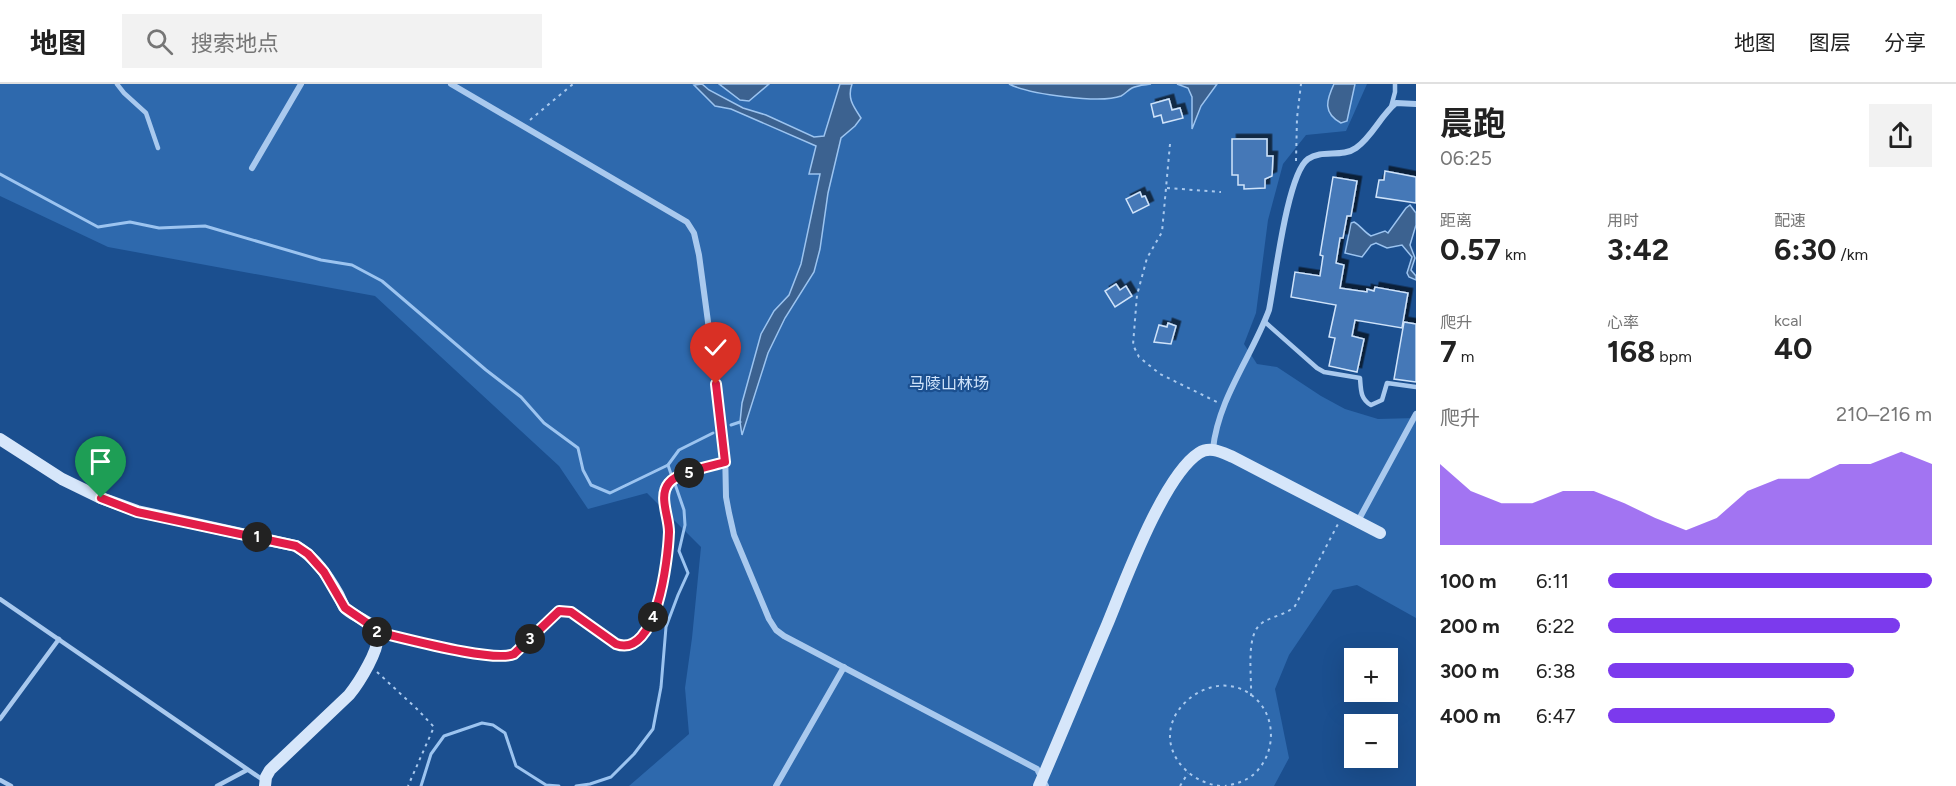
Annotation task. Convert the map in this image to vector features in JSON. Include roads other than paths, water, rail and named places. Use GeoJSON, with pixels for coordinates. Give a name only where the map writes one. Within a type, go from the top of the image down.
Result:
{"type":"FeatureCollection","features":[{"type":"Feature","properties":{"kind":"street"},"geometry":{"type":"LineString","coordinates":[[252,168],[301,84]]}},
{"type":"Feature","properties":{"kind":"street"},"geometry":{"type":"LineString","coordinates":[[452,84],[687,222],[694,233],[704,289],[725,462],[726,497],[734,535],[769,619],[776,630],[1018,758],[1037,769],[1042,783]]}},
{"type":"Feature","properties":{"kind":"street"},"geometry":{"type":"LineString","coordinates":[[1213,449],[1215,433],[1224,406],[1269,310],[1296,176],[1307,160],[1315,156],[1354,150],[1367,139],[1381,118],[1396,103],[1416,104]]}},
{"type":"Feature","properties":{"kind":"street"},"geometry":{"type":"LineString","coordinates":[[1354,520],[1416,414]]}},
{"type":"Feature","properties":{"kind":"street"},"geometry":{"type":"LineString","coordinates":[[0,439],[62,478],[101,498],[137,512],[296,546],[308,554],[324,572],[345,608],[377,632],[377,641],[369,665],[349,695],[270,770],[265,784]]}},
{"type":"Feature","properties":{"kind":"street"},"geometry":{"type":"LineString","coordinates":[[1042,783],[1140,546],[1171,483],[1186,464],[1200,452],[1213,449],[1380,533]]}},
{"type":"Feature","properties":{"kind":"street"},"geometry":{"type":"LineString","coordinates":[[776,786],[844,667]]}},
{"type":"Feature","properties":{"kind":"lane"},"geometry":{"type":"LineString","coordinates":[[117,84],[146,112],[158,148]]}},
{"type":"Feature","properties":{"kind":"lane"},"geometry":{"type":"LineString","coordinates":[[1391,107],[1395,84]]}},
{"type":"Feature","properties":{"kind":"lane"},"geometry":{"type":"LineString","coordinates":[[1265,322],[1317,368],[1324,372],[1360,378],[1362,396],[1371,405],[1382,400],[1388,383],[1416,387]]}},
{"type":"Feature","properties":{"kind":"lane"},"geometry":{"type":"LineString","coordinates":[[0,599],[265,784]]}},
{"type":"Feature","properties":{"kind":"lane"},"geometry":{"type":"LineString","coordinates":[[0,719],[58,639]]}},
{"type":"Feature","properties":{"kind":"lane"},"geometry":{"type":"LineString","coordinates":[[217,786],[247,770]]}},
{"type":"Feature","properties":{"kind":"lane"},"geometry":{"type":"LineString","coordinates":[[0,780],[11,786]]}},
{"type":"Feature","properties":{"kind":"waterway"},"geometry":{"type":"LineString","coordinates":[[0,174],[98,227],[130,222],[159,228],[205,226],[321,260],[352,265],[382,281],[521,397],[544,423],[578,448],[583,470],[591,485],[610,493],[668,465]]}},
{"type":"Feature","properties":{"kind":"waterway"},"geometry":{"type":"LineString","coordinates":[[731,425],[740,422]]}},
{"type":"Feature","properties":{"kind":"waterway"},"geometry":{"type":"LineString","coordinates":[[671,474],[668,465],[679,450],[713,433]]}},
{"type":"Feature","properties":{"kind":"waterway"},"geometry":{"type":"LineString","coordinates":[[576,786],[611,777],[634,754],[653,729],[661,687],[666,627],[688,573],[679,551],[685,525],[684,510],[675,484]]}},
{"type":"Feature","properties":{"kind":"waterway"},"geometry":{"type":"LineString","coordinates":[[421,786],[431,754],[444,736],[482,723],[493,725],[505,733],[516,766],[546,785],[559,786]]}},
{"type":"Feature","properties":{"kind":"park label","name":"马陵山林场"},"geometry":{"type":"Point","coordinates":[949,383]}}]}
